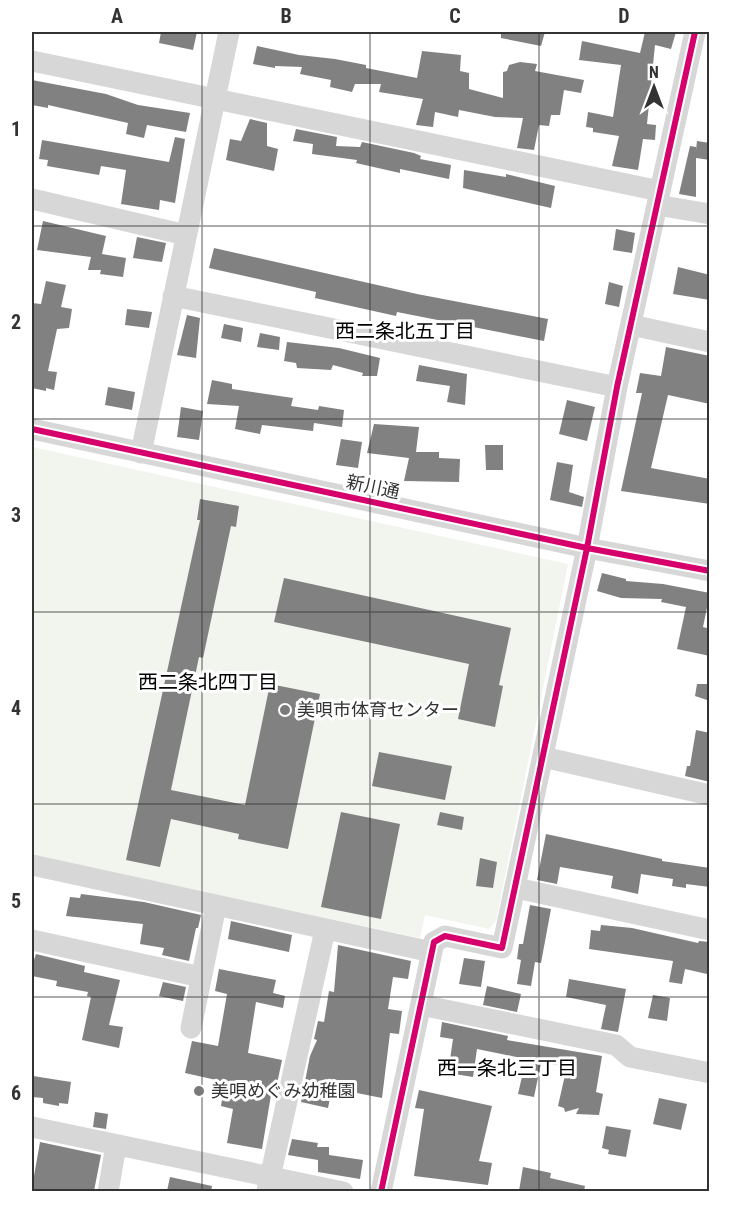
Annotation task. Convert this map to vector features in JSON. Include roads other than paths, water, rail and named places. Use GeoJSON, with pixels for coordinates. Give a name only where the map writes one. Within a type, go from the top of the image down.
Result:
{"type":"FeatureCollection","features":[{"type":"Feature","properties":{"kind":"street"},"geometry":{"type":"LineString","coordinates":[[141,453],[229,32]]}},
{"type":"Feature","properties":{"kind":"street"},"geometry":{"type":"LineString","coordinates":[[381,1191],[434,942],[445,936],[502,948],[587,548],[617,387],[695,32]]}},
{"type":"Feature","properties":{"kind":"street"},"geometry":{"type":"LineString","coordinates":[[32,61],[659,198],[710,214]]}},
{"type":"Feature","properties":{"kind":"street"},"geometry":{"type":"LineString","coordinates":[[32,199],[186,235]]}},
{"type":"Feature","properties":{"kind":"street"},"geometry":{"type":"LineString","coordinates":[[173,296],[617,387]]}},
{"type":"Feature","properties":{"kind":"street"},"geometry":{"type":"LineString","coordinates":[[631,325],[710,342]]}},
{"type":"Feature","properties":{"kind":"street","name":"新川通"},"geometry":{"type":"LineString","coordinates":[[32,429],[587,548],[710,571]]}},
{"type":"Feature","properties":{"kind":"street"},"geometry":{"type":"LineString","coordinates":[[543,757],[710,795]]}},
{"type":"Feature","properties":{"kind":"street"},"geometry":{"type":"LineString","coordinates":[[32,865],[432,952]]}},
{"type":"Feature","properties":{"kind":"street"},"geometry":{"type":"LineString","coordinates":[[516,888],[710,930]]}},
{"type":"Feature","properties":{"kind":"street"},"geometry":{"type":"LineString","coordinates":[[191,1028],[216,906]]}},
{"type":"Feature","properties":{"kind":"street"},"geometry":{"type":"LineString","coordinates":[[269,1185],[325,930]]}},
{"type":"Feature","properties":{"kind":"street"},"geometry":{"type":"LineString","coordinates":[[32,940],[201,976]]}},
{"type":"Feature","properties":{"kind":"street"},"geometry":{"type":"LineString","coordinates":[[421,1005],[616,1045],[630,1057],[710,1073]]}},
{"type":"Feature","properties":{"kind":"street"},"geometry":{"type":"LineString","coordinates":[[32,1127],[116,1145],[269,1185],[344,1191]]}},
{"type":"Feature","properties":{"kind":"street"},"geometry":{"type":"LineString","coordinates":[[108,1191],[116,1145]]}},
{"type":"Feature","properties":{"kind":"place","name":"美唄市体育センター"},"geometry":{"type":"Point","coordinates":[285,710]}},
{"type":"Feature","properties":{"kind":"place","name":"美唄めぐみ幼稚園"},"geometry":{"type":"Point","coordinates":[199,1091]}},
{"type":"Feature","properties":{"kind":"district","name":"西二条北五丁目"},"geometry":{"type":"Point","coordinates":[405,331]}},
{"type":"Feature","properties":{"kind":"district","name":"西二条北四丁目"},"geometry":{"type":"Point","coordinates":[208,682]}},
{"type":"Feature","properties":{"kind":"district","name":"西一条北三丁目"},"geometry":{"type":"Point","coordinates":[507,1068]}}]}
